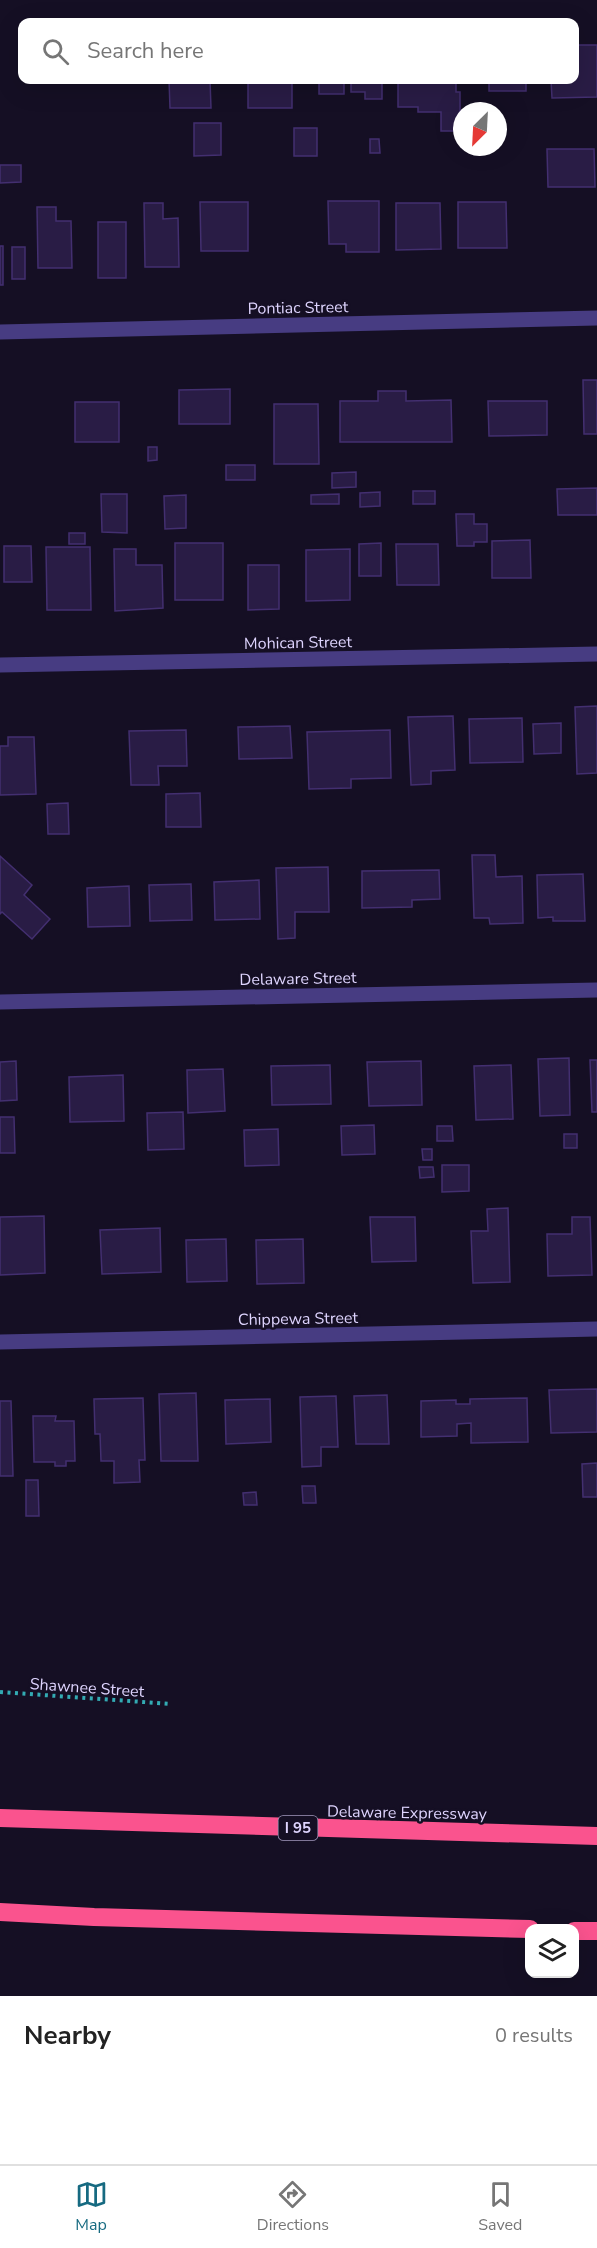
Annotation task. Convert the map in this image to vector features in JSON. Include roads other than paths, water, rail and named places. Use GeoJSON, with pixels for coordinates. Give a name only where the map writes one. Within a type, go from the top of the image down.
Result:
{"type":"FeatureCollection","features":[{"type":"Feature","properties":{"kind":"highway","name":"Delaware Expressway"},"geometry":{"type":"LineString","coordinates":[[0,1818],[597,1836]]}},
{"type":"Feature","properties":{"kind":"highway"},"geometry":{"type":"LineString","coordinates":[[0,1912],[116,1918],[525,1929]]}},
{"type":"Feature","properties":{"kind":"highway"},"geometry":{"type":"LineString","coordinates":[[579,1930],[597,1931]]}},
{"type":"Feature","properties":{"kind":"street","name":"Pontiac Street"},"geometry":{"type":"LineString","coordinates":[[0,332],[597,318]]}},
{"type":"Feature","properties":{"kind":"street","name":"Mohican Street"},"geometry":{"type":"LineString","coordinates":[[0,665],[597,654]]}},
{"type":"Feature","properties":{"kind":"street","name":"Delaware Street"},"geometry":{"type":"LineString","coordinates":[[0,1002],[597,990]]}},
{"type":"Feature","properties":{"kind":"street","name":"Chippewa Street"},"geometry":{"type":"LineString","coordinates":[[0,1342],[597,1329]]}}]}
